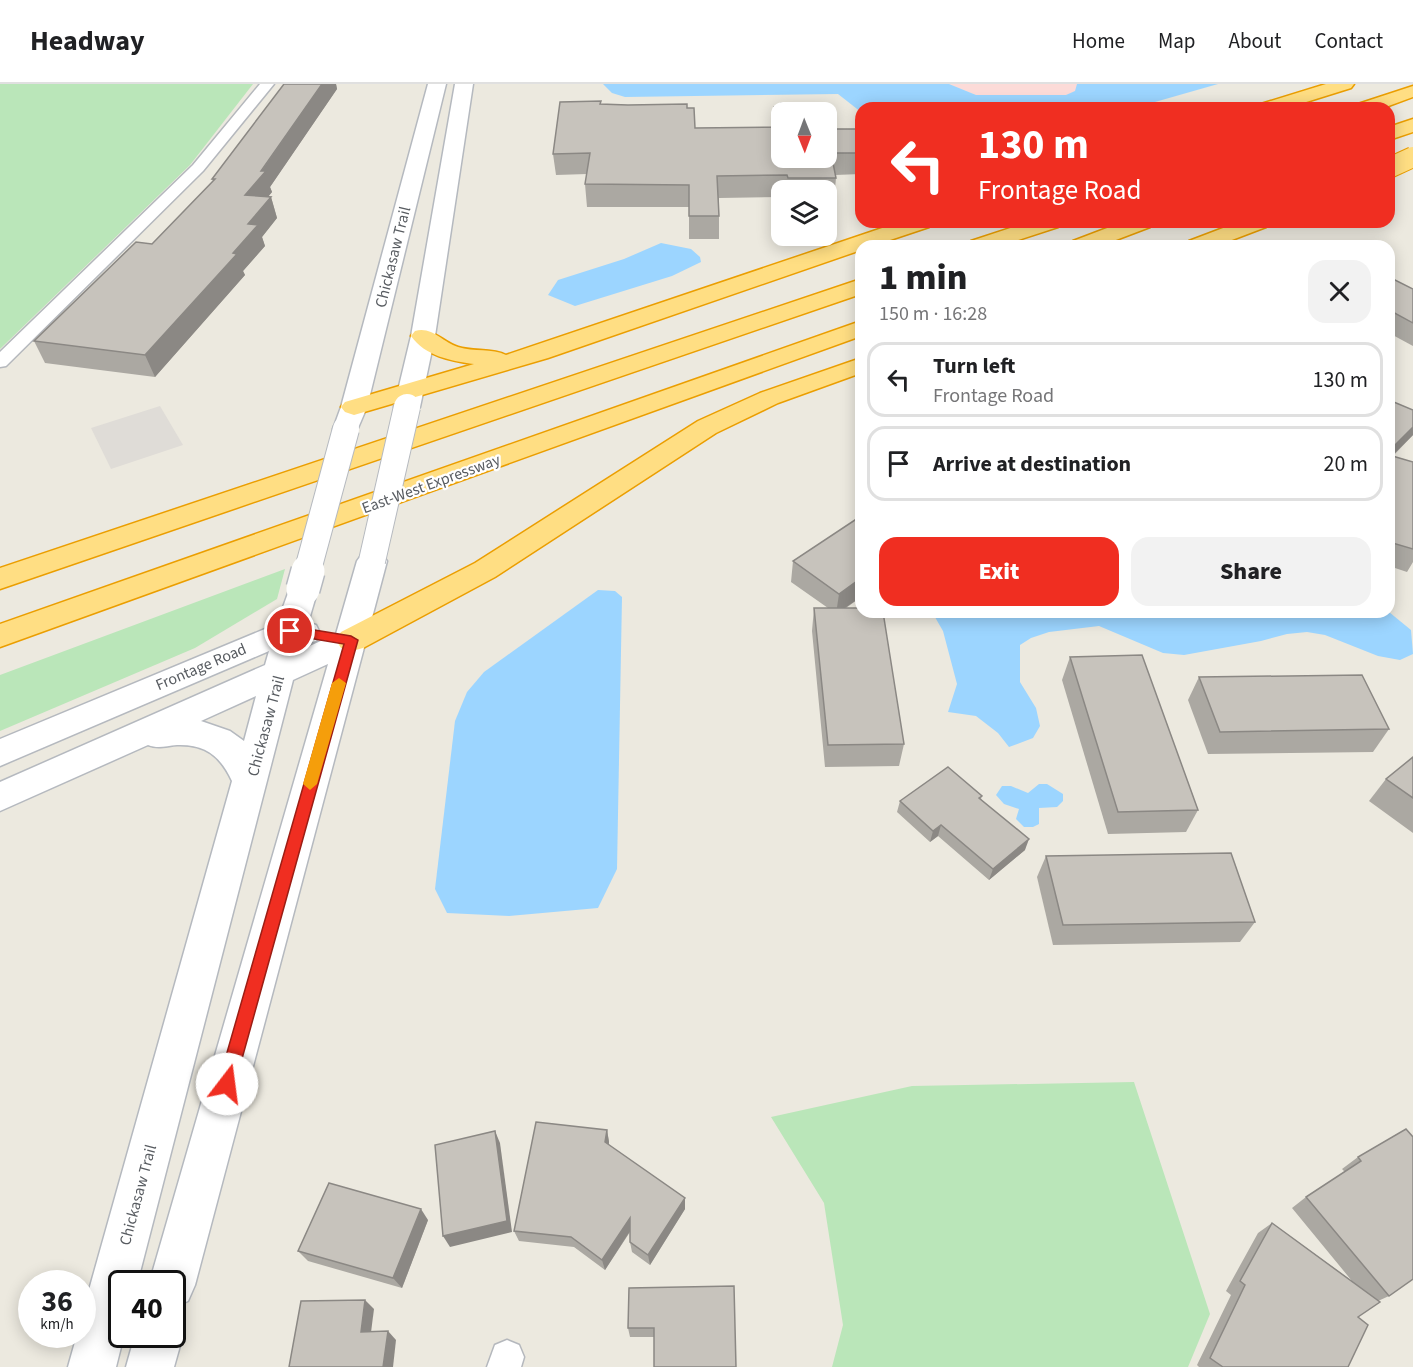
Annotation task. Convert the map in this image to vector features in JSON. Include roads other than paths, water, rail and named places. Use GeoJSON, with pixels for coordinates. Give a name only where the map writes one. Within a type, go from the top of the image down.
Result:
{"type":"FeatureCollection","features":[{"type":"Feature","properties":{"kind":"highway"},"geometry":{"type":"LineString","coordinates":[[1308,101],[1345,84]]}},
{"type":"Feature","properties":{"kind":"highway"},"geometry":{"type":"LineString","coordinates":[[1308,101],[1366,84]]}},
{"type":"Feature","properties":{"kind":"highway"},"geometry":{"type":"LineString","coordinates":[[1381,102],[1413,90]]}},
{"type":"Feature","properties":{"kind":"highway"},"geometry":{"type":"LineString","coordinates":[[1395,132],[1413,125]]}},
{"type":"Feature","properties":{"kind":"highway"},"geometry":{"type":"LineString","coordinates":[[1395,165],[1413,158]]}},
{"type":"Feature","properties":{"kind":"highway"},"geometry":{"type":"LineString","coordinates":[[868,240],[903,228]]}},
{"type":"Feature","properties":{"kind":"highway"},"geometry":{"type":"LineString","coordinates":[[997,240],[1032,228]]}},
{"type":"Feature","properties":{"kind":"highway"},"geometry":{"type":"LineString","coordinates":[[1096,240],[1126,228]]}},
{"type":"Feature","properties":{"kind":"highway"},"geometry":{"type":"LineString","coordinates":[[1120,230],[1131,228]]}},
{"type":"Feature","properties":{"kind":"highway"},"geometry":{"type":"LineString","coordinates":[[1212,240],[1243,228]]}},
{"type":"Feature","properties":{"kind":"highway"},"geometry":{"type":"LineString","coordinates":[[350,418],[408,400],[528,356],[855,245]]}},
{"type":"Feature","properties":{"kind":"highway"},"geometry":{"type":"LineString","coordinates":[[0,579],[855,288]]}},
{"type":"Feature","properties":{"kind":"highway","name":"East-West Expressway"},"geometry":{"type":"LineString","coordinates":[[0,636],[855,330]]}},
{"type":"Feature","properties":{"kind":"highway"},"geometry":{"type":"LineString","coordinates":[[423,336],[434,347],[458,355],[498,359],[528,356]]}},
{"type":"Feature","properties":{"kind":"highway"},"geometry":{"type":"LineString","coordinates":[[351,640],[485,570],[707,427],[769,398],[855,367]]}},
{"type":"Feature","properties":{"kind":"street"},"geometry":{"type":"LineString","coordinates":[[0,362],[198,168],[267,84]]}},
{"type":"Feature","properties":{"kind":"street","name":"Chickasaw Trail"},"geometry":{"type":"LineString","coordinates":[[92,1367],[290,631],[350,418],[437,84]]}},
{"type":"Feature","properties":{"kind":"street"},"geometry":{"type":"LineString","coordinates":[[176,1270],[372,561],[423,336],[464,84]]}},
{"type":"Feature","properties":{"kind":"street"},"geometry":{"type":"LineString","coordinates":[[290,631],[351,640]]}},
{"type":"Feature","properties":{"kind":"street","name":"Frontage Road"},"geometry":{"type":"LineString","coordinates":[[0,753],[290,631]]}},
{"type":"Feature","properties":{"kind":"street"},"geometry":{"type":"LineString","coordinates":[[0,797],[133,739],[281,669],[351,640]]}},
{"type":"Feature","properties":{"kind":"street"},"geometry":{"type":"LineString","coordinates":[[133,739],[176,731],[198,733],[218,740],[234,752],[250,782]]}},
{"type":"Feature","properties":{"kind":"street"},"geometry":{"type":"LineString","coordinates":[[150,1367],[155,1348]]}},
{"type":"Feature","properties":{"kind":"water"},"geometry":{"type":"Polygon","coordinates":[[[603,84],[949,84],[976,95],[1066,95],[1075,91],[1077,84],[1218,84],[1155,102],[855,102],[855,107],[838,94],[625,97],[612,93],[603,84]]]}},
{"type":"Feature","properties":{"kind":"water"},"geometry":{"type":"Polygon","coordinates":[[[661,243],[691,249],[700,257],[701,262],[672,276],[575,306],[548,295],[558,280],[624,259],[661,243]]]}},
{"type":"Feature","properties":{"kind":"water"},"geometry":{"type":"Polygon","coordinates":[[[598,590],[615,591],[622,597],[617,869],[598,908],[509,916],[447,913],[435,889],[455,721],[467,692],[484,672],[598,590]]]}},
{"type":"Feature","properties":{"kind":"water"},"geometry":{"type":"Polygon","coordinates":[[[1395,617],[1411,630],[1413,654],[1400,660],[1378,656],[1325,635],[1307,632],[1184,655],[1163,653],[1099,626],[1049,632],[1031,638],[1020,645],[1020,682],[1036,708],[1040,726],[1033,738],[1009,747],[998,733],[976,716],[948,712],[957,684],[943,631],[935,618],[1395,617]]]}},
{"type":"Feature","properties":{"kind":"water"},"geometry":{"type":"Polygon","coordinates":[[[1039,784],[1047,784],[1063,794],[1063,801],[1057,807],[1039,808],[1039,824],[1024,827],[1016,819],[1019,809],[1004,804],[996,795],[1002,786],[1011,786],[1028,793],[1039,784]]]}}]}
